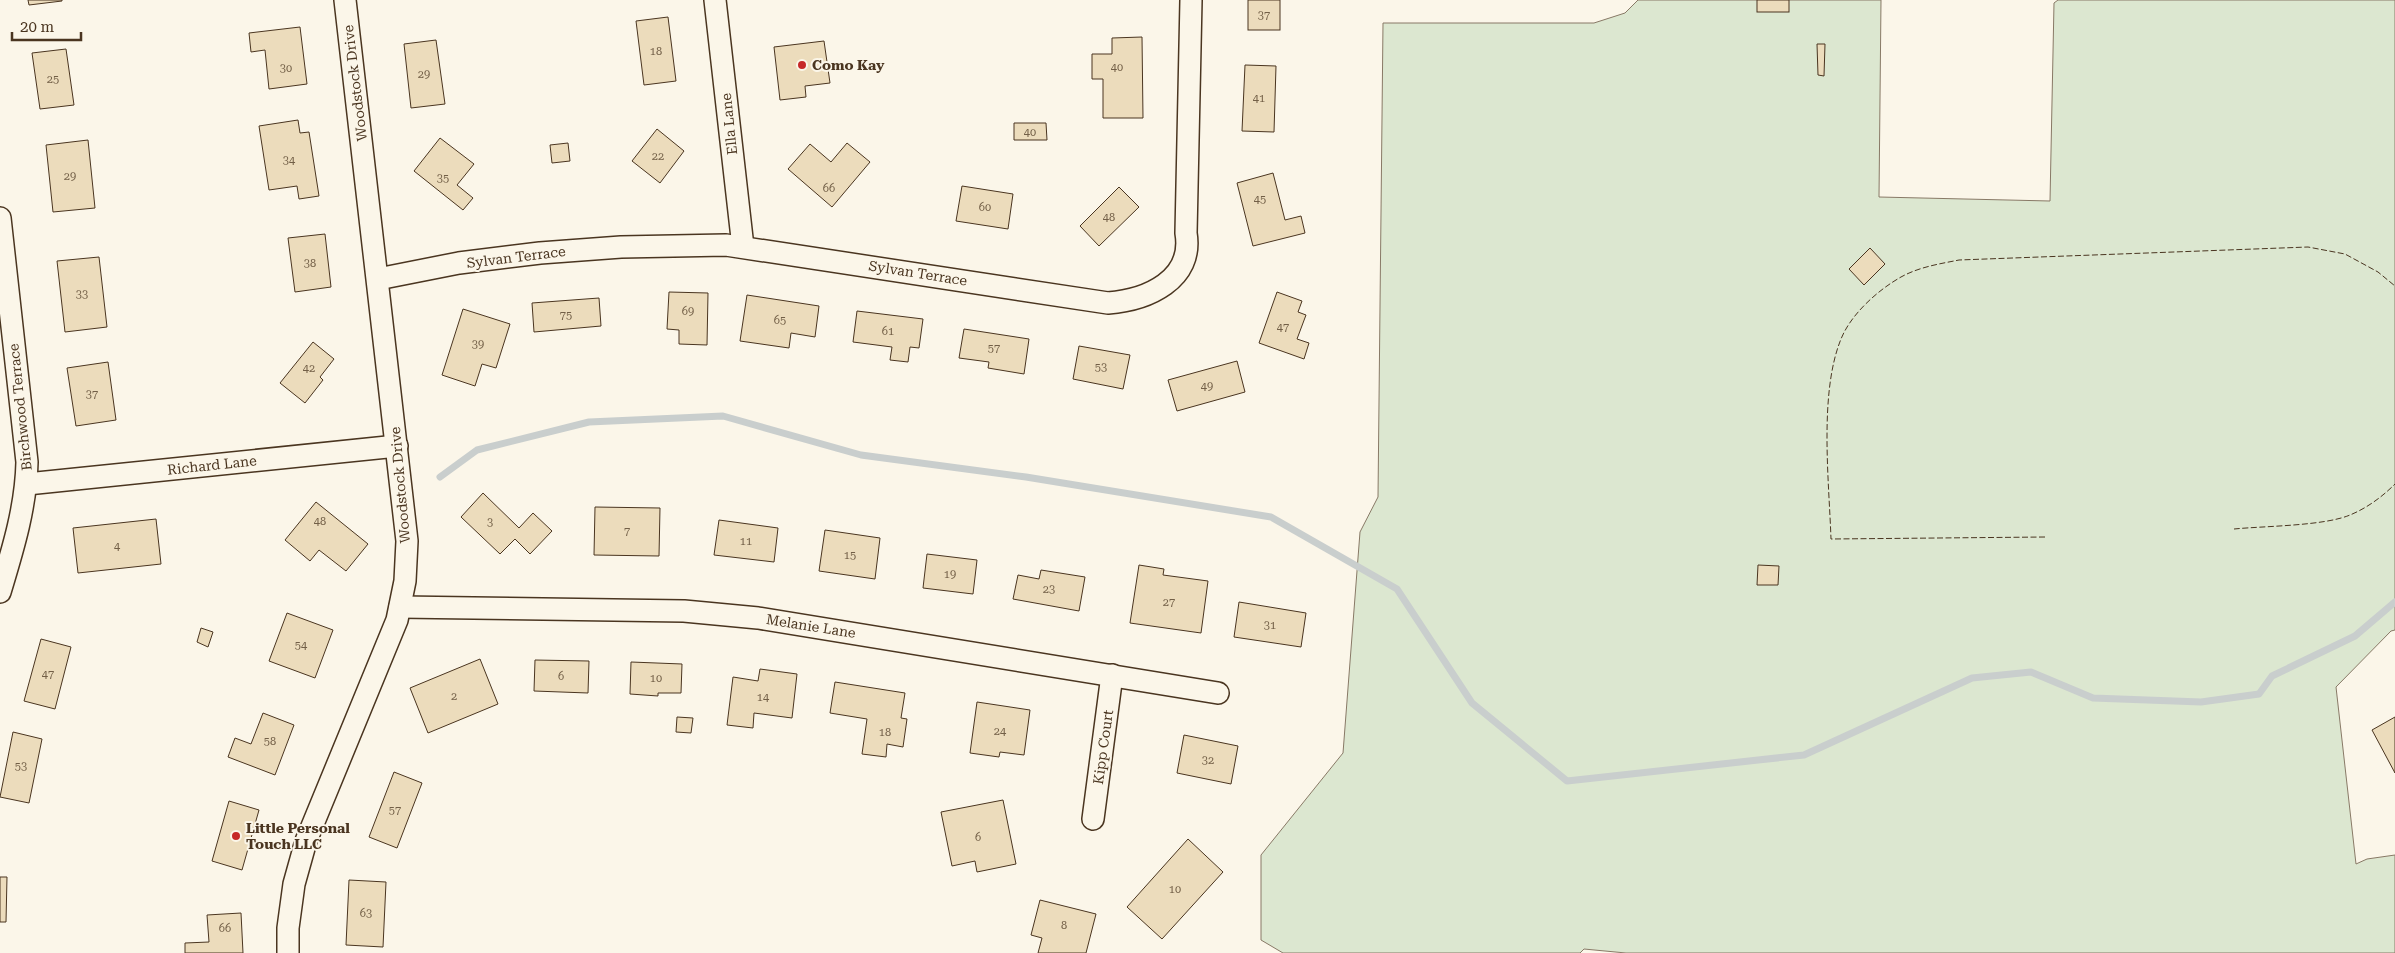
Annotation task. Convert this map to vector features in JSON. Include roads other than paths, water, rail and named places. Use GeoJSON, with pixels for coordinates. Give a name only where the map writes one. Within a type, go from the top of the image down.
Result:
{"type":"FeatureCollection","features":[{"type":"Feature","properties":{"kind":"street","name":"Woodstock Drive"},"geometry":{"type":"LineString","coordinates":[[288,953],[288,928],[294,884],[306,841],[384,656],[400,607],[405,581],[407,541],[345,0]]}},
{"type":"Feature","properties":{"kind":"street","name":"Ella Lane"},"geometry":{"type":"LineString","coordinates":[[715,0],[743,247]]}},
{"type":"Feature","properties":{"kind":"street","name":"Sylvan Terrace"},"geometry":{"type":"LineString","coordinates":[[378,279],[459,264],[540,253],[621,247],[719,244],[1108,303],[1128,302],[1148,295],[1166,284],[1184,260],[1188,244],[1186,233],[1191,0]]}},
{"type":"Feature","properties":{"kind":"street","name":"Birchwood Terrace"},"geometry":{"type":"LineString","coordinates":[[0,218],[27,462],[27,484],[18,531],[0,592]]}},
{"type":"Feature","properties":{"kind":"street","name":"Richard Lane"},"geometry":{"type":"LineString","coordinates":[[27,484],[397,446]]}},
{"type":"Feature","properties":{"kind":"street","name":"Melanie Lane"},"geometry":{"type":"LineString","coordinates":[[400,607],[684,612],[758,618],[1112,674],[1218,693]]}},
{"type":"Feature","properties":{"kind":"street","name":"Kipp Court"},"geometry":{"type":"LineString","coordinates":[[1093,819],[1112,674]]}},
{"type":"Feature","properties":{"kind":"waterway"},"geometry":{"type":"LineString","coordinates":[[440,477],[477,450],[589,422],[723,416],[861,455],[1026,477],[1271,517],[1397,589],[1472,703],[1567,781],[1804,755],[1972,678],[2031,672],[2093,698],[2201,702],[2259,694],[2272,676],[2355,636],[2395,602]]}},
{"type":"Feature","properties":{"kind":"place","name":"Como Kay"},"geometry":{"type":"Point","coordinates":[802,65]}},
{"type":"Feature","properties":{"kind":"place","name":"Little Personal Touch LLC"},"geometry":{"type":"Point","coordinates":[236,836]}}]}
